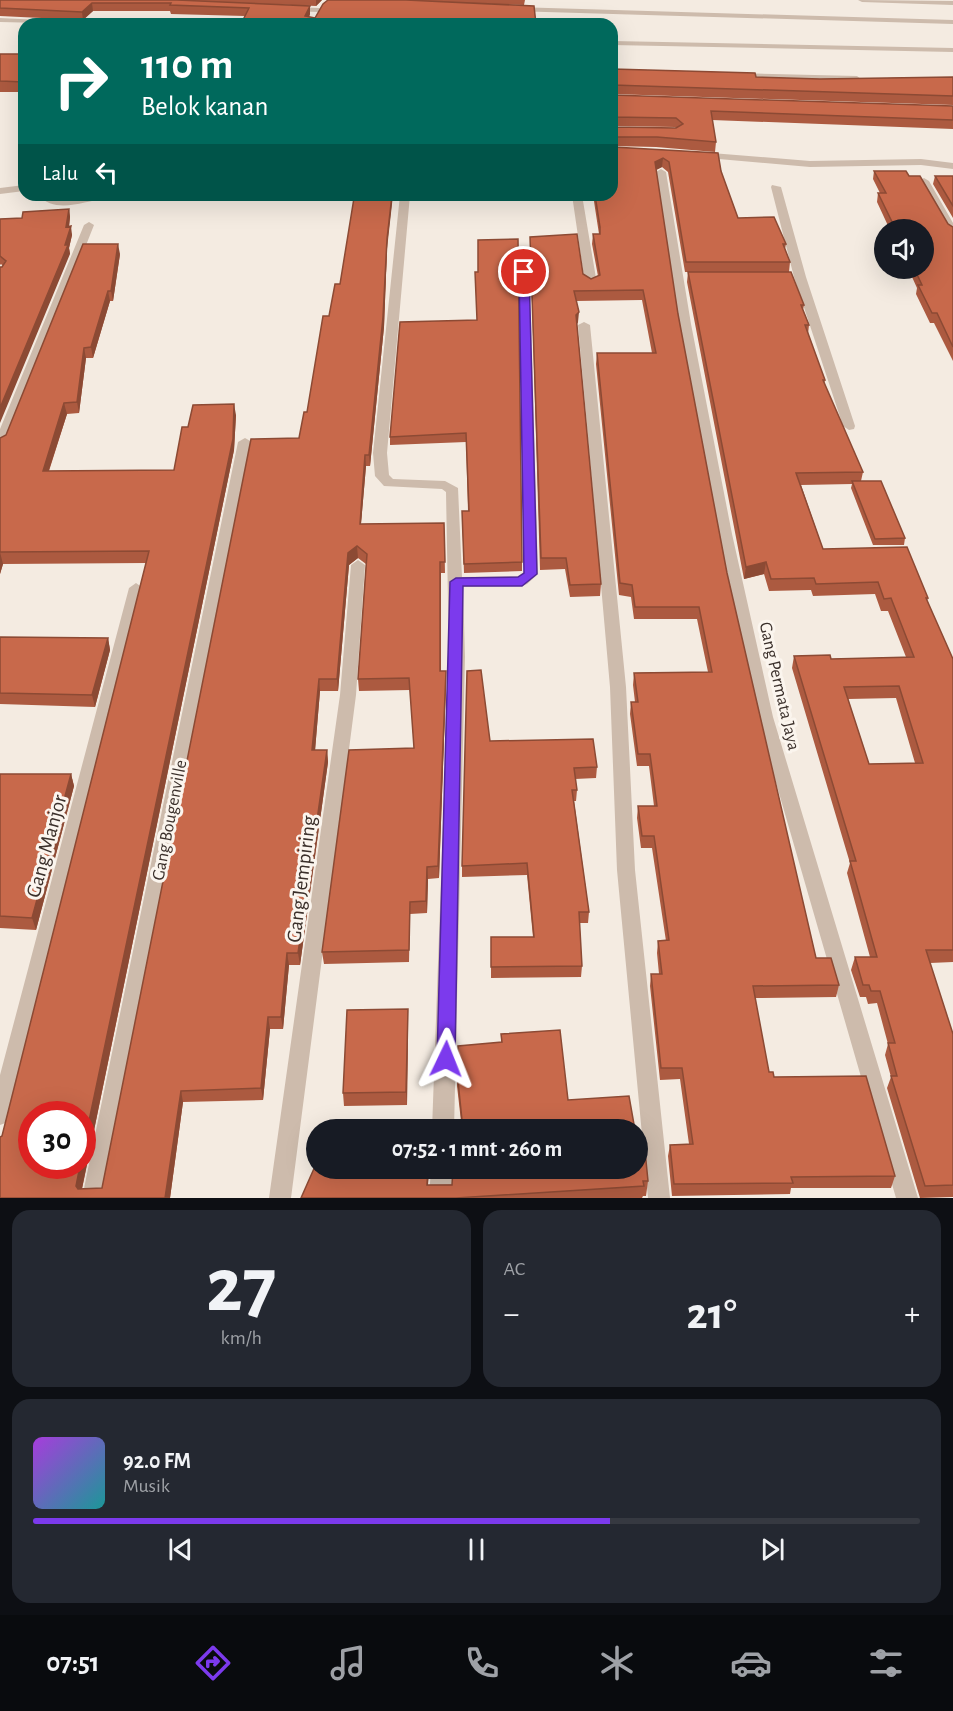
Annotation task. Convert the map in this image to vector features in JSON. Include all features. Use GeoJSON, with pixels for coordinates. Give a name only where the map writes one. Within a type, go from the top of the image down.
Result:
{"type":"FeatureCollection","features":[{"type":"Feature","properties":{"kind":"street"},"geometry":{"type":"LineString","coordinates":[[862,0],[953,3]]}},
{"type":"Feature","properties":{"kind":"street"},"geometry":{"type":"LineString","coordinates":[[501,8],[953,22]]}},
{"type":"Feature","properties":{"kind":"street"},"geometry":{"type":"LineString","coordinates":[[284,9],[320,11]]}},
{"type":"Feature","properties":{"kind":"street"},"geometry":{"type":"LineString","coordinates":[[0,20],[18,21]]}},
{"type":"Feature","properties":{"kind":"street"},"geometry":{"type":"LineString","coordinates":[[618,43],[953,50]]}},
{"type":"Feature","properties":{"kind":"street"},"geometry":{"type":"LineString","coordinates":[[730,75],[871,79]]}},
{"type":"Feature","properties":{"kind":"street"},"geometry":{"type":"LineString","coordinates":[[690,154],[801,164],[921,162],[953,166]]}},
{"type":"Feature","properties":{"kind":"street","name":"Gang Permata Jaya"},"geometry":{"type":"LineString","coordinates":[[661,172],[684,278],[685,324],[725,534],[765,717],[846,1001],[907,1198]]}},
{"type":"Feature","properties":{"kind":"street"},"geometry":{"type":"LineString","coordinates":[[924,181],[953,232]]}},
{"type":"Feature","properties":{"kind":"street"},"geometry":{"type":"LineString","coordinates":[[776,187],[795,277],[849,426]]}},
{"type":"Feature","properties":{"kind":"street"},"geometry":{"type":"LineString","coordinates":[[0,191],[18,189]]}},
{"type":"Feature","properties":{"kind":"street"},"geometry":{"type":"LineString","coordinates":[[50,201],[57,203],[69,201]]}},
{"type":"Feature","properties":{"kind":"street"},"geometry":{"type":"LineString","coordinates":[[404,201],[380,453],[382,476],[389,483],[445,485],[453,491],[456,582],[443,1119]]}},
{"type":"Feature","properties":{"kind":"street"},"geometry":{"type":"LineString","coordinates":[[578,201],[591,284]]}},
{"type":"Feature","properties":{"kind":"street"},"geometry":{"type":"LineString","coordinates":[[0,445],[90,225]]}},
{"type":"Feature","properties":{"kind":"street"},"geometry":{"type":"LineString","coordinates":[[456,582],[522,581],[531,574],[524,249]]}},
{"type":"Feature","properties":{"kind":"street"},"geometry":{"type":"LineString","coordinates":[[584,325],[618,687],[628,893],[659,1198]]}},
{"type":"Feature","properties":{"kind":"street","name":"Gang Bougenville"},"geometry":{"type":"LineString","coordinates":[[93,1198],[245,442]]}},
{"type":"Feature","properties":{"kind":"street","name":"Gang Jempiring"},"geometry":{"type":"LineString","coordinates":[[280,1198],[346,706],[358,565]]}},
{"type":"Feature","properties":{"kind":"street","name":"Gang Manjor"},"geometry":{"type":"LineString","coordinates":[[0,1115],[136,588]]}},
{"type":"Feature","properties":{"kind":"street"},"geometry":{"type":"LineString","coordinates":[[440,1198],[441,1179]]}},
{"type":"Feature","properties":{"kind":"building"},"geometry":{"type":"Polygon","coordinates":[[[0,0],[177,0],[310,6],[305,16],[315,18],[244,18],[249,8],[170,5],[171,3],[92,3],[82,12],[0,8],[0,0]]]}},
{"type":"Feature","properties":{"kind":"building"},"geometry":{"type":"Polygon","coordinates":[[[328,0],[406,0],[534,6],[535,18],[315,18],[328,0]]]}},
{"type":"Feature","properties":{"kind":"building"},"geometry":{"type":"Polygon","coordinates":[[[0,54],[18,54],[18,82],[0,81],[0,54]]]}},
{"type":"Feature","properties":{"kind":"building"},"geometry":{"type":"Polygon","coordinates":[[[618,69],[755,73],[756,77],[820,79],[953,77],[953,96],[618,85],[618,69]]]}},
{"type":"Feature","properties":{"kind":"building"},"geometry":{"type":"Polygon","coordinates":[[[618,95],[953,106],[953,120],[711,111],[716,142],[657,137],[618,137],[618,127],[676,128],[683,124],[676,118],[618,117],[618,95]]]}},
{"type":"Feature","properties":{"kind":"building"},"geometry":{"type":"Polygon","coordinates":[[[618,147],[718,153],[721,171],[738,218],[774,217],[786,244],[783,244],[790,262],[686,262],[669,162],[663,158],[655,162],[678,314],[727,573],[816,958],[831,958],[839,985],[753,986],[769,1072],[773,1072],[774,1077],[866,1076],[895,1176],[791,1177],[793,1183],[674,1184],[670,1145],[693,1144],[682,1068],[661,1068],[651,974],[662,974],[658,941],[669,940],[654,836],[642,836],[638,806],[657,806],[650,754],[638,754],[631,702],[638,702],[634,673],[712,672],[699,607],[635,607],[632,585],[620,583],[597,353],[656,353],[643,290],[574,291],[579,312],[576,315],[601,584],[570,585],[566,558],[541,558],[530,237],[577,234],[583,274],[591,279],[600,275],[593,234],[600,234],[596,201],[618,201],[618,147]]]}},
{"type":"Feature","properties":{"kind":"building"},"geometry":{"type":"Polygon","coordinates":[[[874,171],[906,171],[909,176],[920,176],[948,224],[953,227],[953,347],[937,313],[932,313],[918,285],[922,285],[919,279],[934,279],[934,219],[891,219],[878,193],[886,193],[874,171]]]}},
{"type":"Feature","properties":{"kind":"building"},"geometry":{"type":"Polygon","coordinates":[[[935,176],[953,176],[953,206],[935,176]]]}},
{"type":"Feature","properties":{"kind":"building"},"geometry":{"type":"Polygon","coordinates":[[[354,201],[391,201],[383,317],[369,455],[365,455],[360,524],[444,523],[445,562],[440,562],[440,671],[446,671],[438,866],[427,867],[426,901],[410,902],[409,950],[322,952],[349,750],[414,748],[409,678],[358,679],[367,554],[357,546],[348,553],[337,679],[319,679],[312,750],[327,750],[298,953],[287,953],[281,1017],[268,1017],[261,1088],[181,1091],[165,1198],[0,1198],[0,1137],[149,551],[0,552],[0,438],[6,435],[83,244],[118,244],[111,291],[108,291],[91,347],[84,348],[77,402],[64,403],[43,471],[174,470],[182,427],[188,427],[193,405],[234,404],[233,439],[93,1101],[18,1101],[18,1179],[77,1179],[76,1186],[78,1189],[102,1188],[251,439],[299,438],[304,412],[307,412],[323,316],[329,316],[335,284],[340,284],[354,201]]]}},
{"type":"Feature","properties":{"kind":"building"},"geometry":{"type":"Polygon","coordinates":[[[69,209],[66,227],[71,226],[65,245],[68,245],[0,408],[0,267],[6,261],[0,256],[0,219],[22,218],[23,212],[69,209]]]}},
{"type":"Feature","properties":{"kind":"building"},"geometry":{"type":"Polygon","coordinates":[[[518,239],[522,562],[464,564],[462,511],[469,511],[466,433],[390,437],[400,322],[477,320],[475,272],[478,272],[478,240],[518,239]]]}},
{"type":"Feature","properties":{"kind":"building"},"geometry":{"type":"Polygon","coordinates":[[[688,272],[791,272],[804,305],[801,305],[809,325],[805,325],[825,380],[823,380],[863,472],[796,473],[823,549],[907,547],[928,598],[926,598],[953,659],[953,950],[926,950],[953,1034],[953,1185],[925,1186],[891,1076],[897,1076],[888,1043],[895,1043],[880,991],[871,991],[869,985],[863,985],[855,957],[877,957],[850,861],[856,861],[794,656],[830,655],[831,659],[914,657],[891,598],[884,599],[878,582],[816,584],[814,578],[771,579],[766,562],[746,567],[688,272]],[[899,686],[844,687],[869,764],[923,763],[899,686]]]}},
{"type":"Feature","properties":{"kind":"building"},"geometry":{"type":"Polygon","coordinates":[[[852,481],[881,481],[905,538],[875,539],[852,481]]]}},
{"type":"Feature","properties":{"kind":"building"},"geometry":{"type":"Polygon","coordinates":[[[0,637],[108,638],[92,695],[0,693],[0,637]]]}},
{"type":"Feature","properties":{"kind":"building"},"geometry":{"type":"Polygon","coordinates":[[[481,670],[490,741],[593,739],[597,767],[574,768],[577,790],[572,790],[589,912],[579,912],[582,966],[491,967],[491,937],[534,937],[527,863],[462,866],[467,671],[481,670]]]}},
{"type":"Feature","properties":{"kind":"building"},"geometry":{"type":"Polygon","coordinates":[[[0,774],[71,774],[32,918],[0,916],[0,774]]]}},
{"type":"Feature","properties":{"kind":"building"},"geometry":{"type":"Polygon","coordinates":[[[408,1009],[406,1092],[343,1093],[347,1010],[408,1009]]]}},
{"type":"Feature","properties":{"kind":"building"},"geometry":{"type":"Polygon","coordinates":[[[560,1030],[568,1100],[629,1096],[633,1119],[462,1119],[457,1071],[458,1046],[502,1042],[501,1034],[560,1030]]]}},
{"type":"Feature","properties":{"kind":"building"},"geometry":{"type":"Polygon","coordinates":[[[309,1179],[427,1179],[427,1185],[452,1185],[452,1179],[648,1179],[648,1181],[643,1181],[644,1186],[456,1198],[301,1198],[309,1179]]]}},
{"type":"Feature","properties":{"kind":"route"},"geometry":{"type":"LineString","coordinates":[[446,1059],[456,582],[522,581],[528,579],[531,574],[524,272]]}}]}
